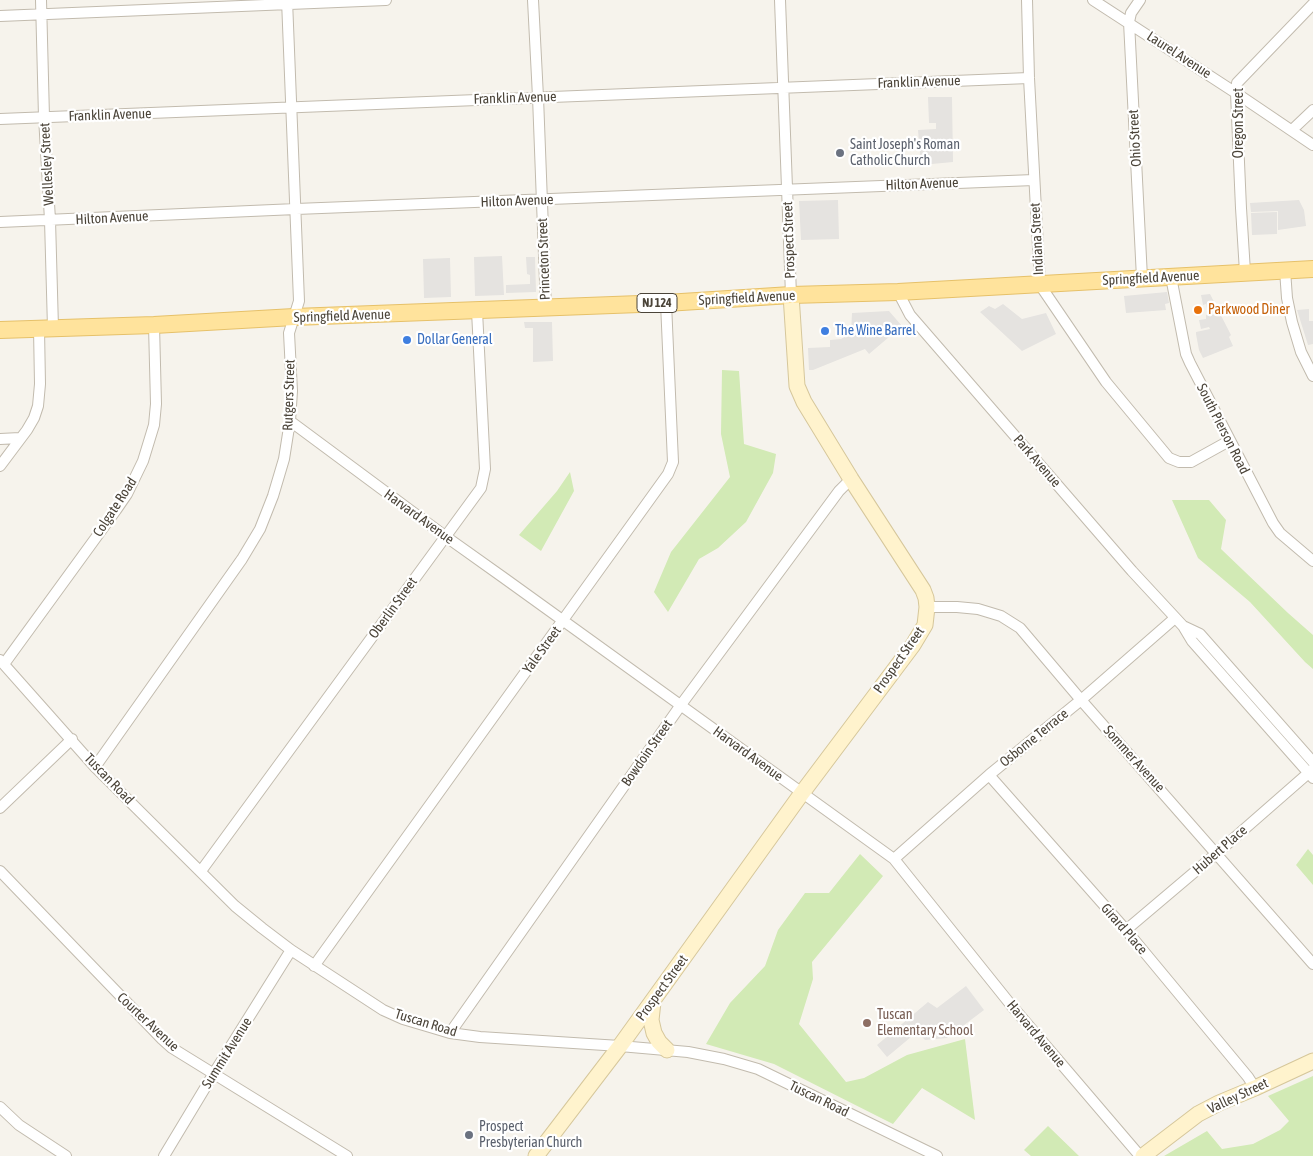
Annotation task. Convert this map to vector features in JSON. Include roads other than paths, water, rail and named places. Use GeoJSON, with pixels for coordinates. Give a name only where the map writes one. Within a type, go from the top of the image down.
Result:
{"type":"FeatureCollection","features":[{"type":"Feature","properties":{"kind":"main road","name":"Springfield Avenue"},"geometry":{"type":"LineString","coordinates":[[0,330],[666,303],[791,295],[1040,285],[1313,269]]}},
{"type":"Feature","properties":{"kind":"street","name":"Wellesley Street"},"geometry":{"type":"LineString","coordinates":[[0,466],[34,418],[38,406],[46,328],[50,220],[44,117],[41,0]]}},
{"type":"Feature","properties":{"kind":"street"},"geometry":{"type":"LineString","coordinates":[[0,16],[287,2],[386,0]]}},
{"type":"Feature","properties":{"kind":"street","name":"Princeton Street"},"geometry":{"type":"LineString","coordinates":[[533,0],[546,308]]}},
{"type":"Feature","properties":{"kind":"street","name":"Prospect Street"},"geometry":{"type":"LineString","coordinates":[[536,1156],[620,1046],[925,625],[927,607],[923,590],[851,479],[804,402],[797,386],[791,295],[780,0]]}},
{"type":"Feature","properties":{"kind":"street","name":"Indiana Street"},"geometry":{"type":"LineString","coordinates":[[1027,0],[1029,78],[1040,285],[1106,382],[1169,458],[1179,462],[1191,462],[1229,441]]}},
{"type":"Feature","properties":{"kind":"street","name":"Laurel Avenue"},"geometry":{"type":"LineString","coordinates":[[1093,0],[1313,145]]}},
{"type":"Feature","properties":{"kind":"street"},"geometry":{"type":"LineString","coordinates":[[1128,22],[1131,13],[1140,0]]}},
{"type":"Feature","properties":{"kind":"street","name":"Rutgers Street"},"geometry":{"type":"LineString","coordinates":[[95,767],[242,559],[260,530],[284,459],[290,421],[292,391],[289,333],[300,301],[287,2]]}},
{"type":"Feature","properties":{"kind":"street","name":"Oregon Street"},"geometry":{"type":"LineString","coordinates":[[1245,272],[1240,199],[1237,83],[1313,4]]}},
{"type":"Feature","properties":{"kind":"street","name":"Ohio Street"},"geometry":{"type":"LineString","coordinates":[[1128,22],[1142,278]]}},
{"type":"Feature","properties":{"kind":"street","name":"Franklin Avenue"},"geometry":{"type":"LineString","coordinates":[[0,119],[1029,78]]}},
{"type":"Feature","properties":{"kind":"street"},"geometry":{"type":"LineString","coordinates":[[1292,130],[1313,110]]}},
{"type":"Feature","properties":{"kind":"street","name":"Hilton Avenue"},"geometry":{"type":"LineString","coordinates":[[0,222],[1034,180]]}},
{"type":"Feature","properties":{"kind":"street"},"geometry":{"type":"LineString","coordinates":[[1285,270],[1287,298],[1292,322],[1301,352],[1313,376]]}},
{"type":"Feature","properties":{"kind":"street","name":"South Pierson Road"},"geometry":{"type":"LineString","coordinates":[[1171,277],[1186,354],[1190,363],[1272,523],[1280,534],[1313,561]]}},
{"type":"Feature","properties":{"kind":"street","name":"Park Avenue"},"geometry":{"type":"LineString","coordinates":[[898,292],[910,314],[1132,570],[1183,626],[1192,641],[1312,773]]}},
{"type":"Feature","properties":{"kind":"street","name":"Yale Street"},"geometry":{"type":"LineString","coordinates":[[314,966],[668,474],[673,462],[666,303]]}},
{"type":"Feature","properties":{"kind":"street","name":"Oberlin Street"},"geometry":{"type":"LineString","coordinates":[[201,871],[480,488],[484,469],[478,311]]}},
{"type":"Feature","properties":{"kind":"street","name":"Colgate Road"},"geometry":{"type":"LineString","coordinates":[[2,662],[116,510],[127,494],[143,461],[154,425],[156,404],[154,325]]}},
{"type":"Feature","properties":{"kind":"street","name":"Harvard Avenue"},"geometry":{"type":"LineString","coordinates":[[290,421],[445,536],[894,859],[1011,1005],[1142,1156]]}},
{"type":"Feature","properties":{"kind":"street"},"geometry":{"type":"LineString","coordinates":[[0,438],[20,438]]}},
{"type":"Feature","properties":{"kind":"street","name":"Bowdoin Street"},"geometry":{"type":"LineString","coordinates":[[450,1033],[681,705],[839,491],[851,479]]}},
{"type":"Feature","properties":{"kind":"street","name":"Sommer Avenue"},"geometry":{"type":"LineString","coordinates":[[927,607],[978,609],[1001,616],[1020,628],[1313,964]]}},
{"type":"Feature","properties":{"kind":"street","name":"Osborne Terrace"},"geometry":{"type":"LineString","coordinates":[[894,859],[989,775],[1081,700],[1175,618]]}},
{"type":"Feature","properties":{"kind":"street","name":"Park Avenue"},"geometry":{"type":"LineString","coordinates":[[1183,626],[1200,634],[1313,762]]}},
{"type":"Feature","properties":{"kind":"street","name":"Tuscan Road"},"geometry":{"type":"LineString","coordinates":[[2,662],[95,767],[235,906],[291,950],[383,1010],[403,1019],[450,1033],[480,1038],[667,1050],[724,1059],[758,1069],[938,1156]]}},
{"type":"Feature","properties":{"kind":"street"},"geometry":{"type":"LineString","coordinates":[[0,808],[72,739]]}},
{"type":"Feature","properties":{"kind":"street","name":"Hubert Place"},"geometry":{"type":"LineString","coordinates":[[1126,930],[1312,773]]}},
{"type":"Feature","properties":{"kind":"street","name":"Girard Place"},"geometry":{"type":"LineString","coordinates":[[989,775],[1126,930],[1248,1076],[1255,1088]]}},
{"type":"Feature","properties":{"kind":"street","name":"Courter Avenue"},"geometry":{"type":"LineString","coordinates":[[0,872],[172,1048],[347,1156]]}},
{"type":"Feature","properties":{"kind":"street","name":"Summit Avenue"},"geometry":{"type":"LineString","coordinates":[[164,1156],[291,950]]}},
{"type":"Feature","properties":{"kind":"street"},"geometry":{"type":"LineString","coordinates":[[654,999],[651,1020],[654,1033],[667,1050]]}},
{"type":"Feature","properties":{"kind":"street","name":"Valley Street"},"geometry":{"type":"LineString","coordinates":[[1142,1156],[1198,1114],[1313,1061]]}},
{"type":"Feature","properties":{"kind":"street"},"geometry":{"type":"LineString","coordinates":[[0,1107],[19,1125],[66,1156]]}},
{"type":"Feature","properties":{"kind":"place","name":"Saint Joseph's Roman Catholic Church"},"geometry":{"type":"Point","coordinates":[840,153]}},
{"type":"Feature","properties":{"kind":"place","name":"Parkwood Diner"},"geometry":{"type":"Point","coordinates":[1198,310]}},
{"type":"Feature","properties":{"kind":"place","name":"The Wine Barrel"},"geometry":{"type":"Point","coordinates":[825,331]}},
{"type":"Feature","properties":{"kind":"place","name":"Dollar General"},"geometry":{"type":"Point","coordinates":[407,340]}},
{"type":"Feature","properties":{"kind":"place","name":"Tuscan Elementary School"},"geometry":{"type":"Point","coordinates":[867,1023]}},
{"type":"Feature","properties":{"kind":"place","name":"Prospect Presbyterian Church"},"geometry":{"type":"Point","coordinates":[469,1135]}}]}
